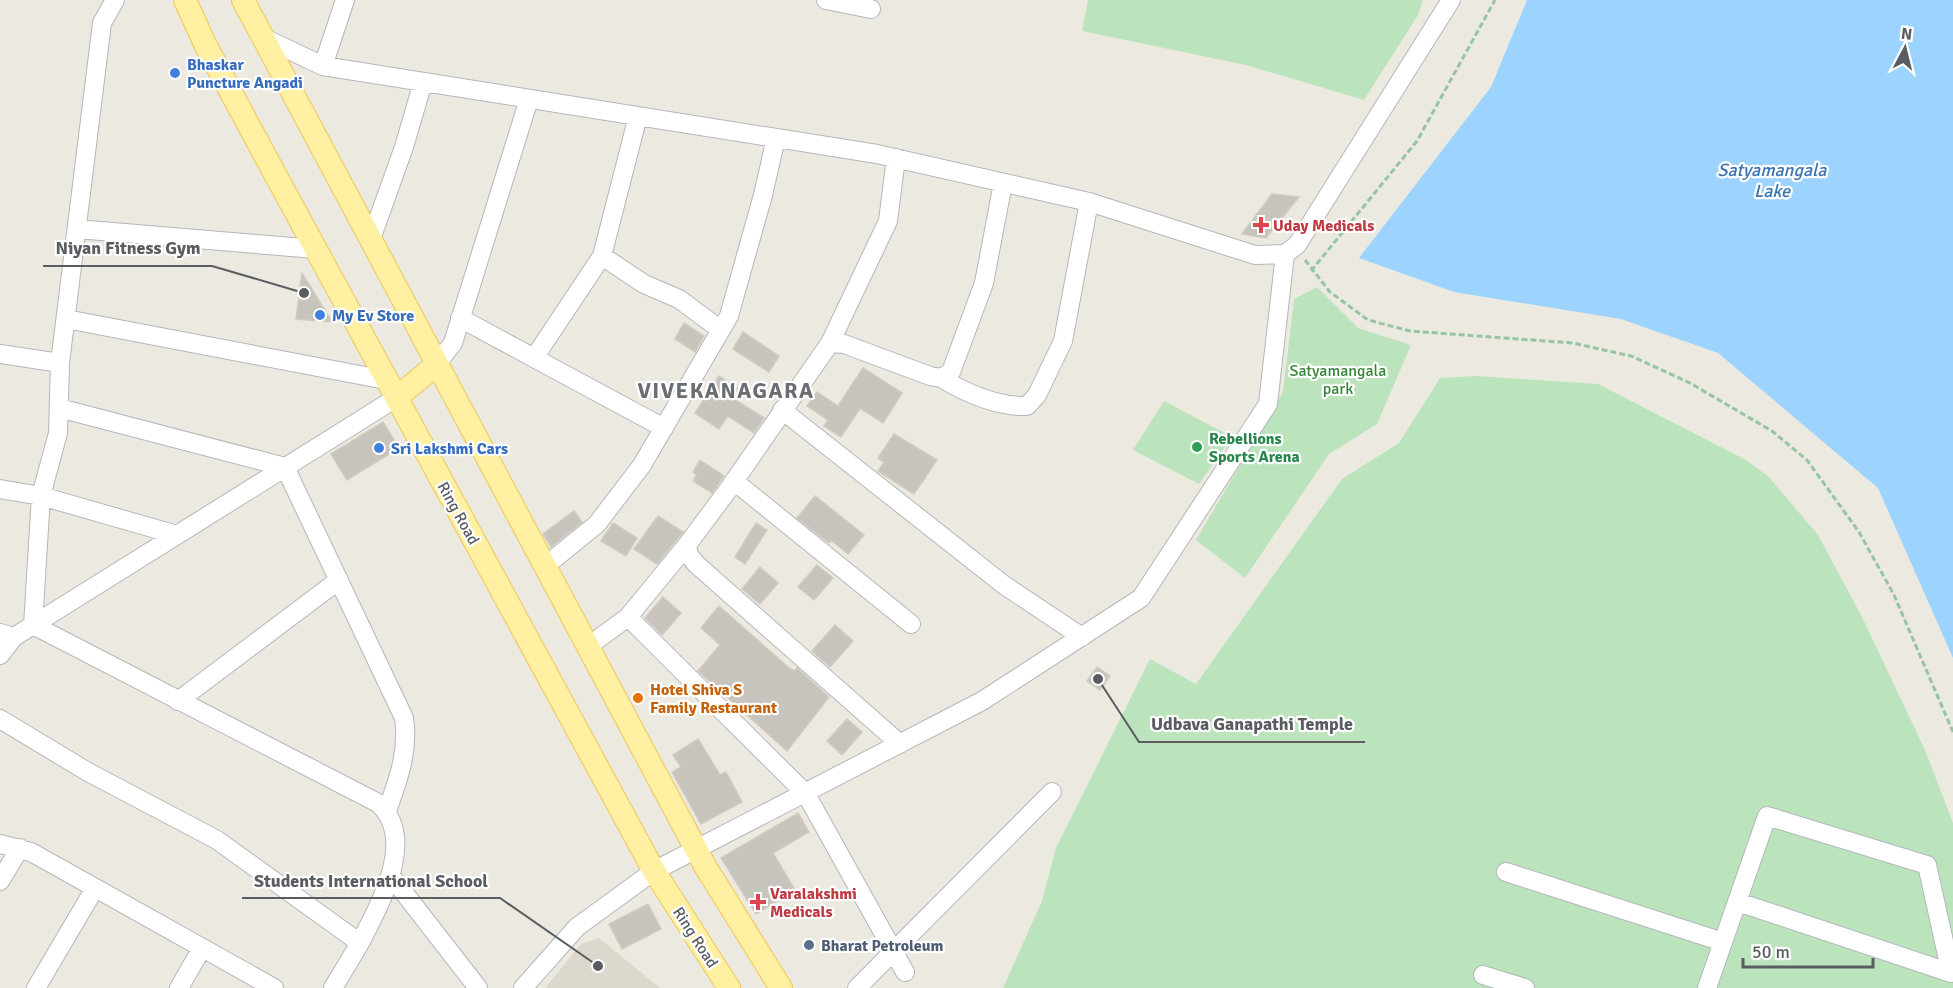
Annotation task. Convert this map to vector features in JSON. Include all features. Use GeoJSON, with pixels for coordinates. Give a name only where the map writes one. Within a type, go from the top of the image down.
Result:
{"type":"FeatureCollection","features":[{"type":"Feature","properties":{"kind":"main road","name":"Ring Road"},"geometry":{"type":"LineString","coordinates":[[185,0],[205,44],[315,249],[654,871],[729,988]]}},
{"type":"Feature","properties":{"kind":"main road"},"geometry":{"type":"LineString","coordinates":[[243,0],[370,242],[697,851],[781,988]]}},
{"type":"Feature","properties":{"kind":"main road"},"geometry":{"type":"LineString","coordinates":[[391,389],[436,365]]}},
{"type":"Feature","properties":{"kind":"street"},"geometry":{"type":"LineString","coordinates":[[33,625],[41,496],[58,433],[60,363],[102,23],[115,0]]}},
{"type":"Feature","properties":{"kind":"street"},"geometry":{"type":"LineString","coordinates":[[323,66],[345,0]]}},
{"type":"Feature","properties":{"kind":"street"},"geometry":{"type":"LineString","coordinates":[[826,0],[871,9]]}},
{"type":"Feature","properties":{"kind":"street"},"geometry":{"type":"LineString","coordinates":[[524,988],[577,927],[654,871],[697,851],[982,701],[1141,598],[1268,404],[1291,250],[1451,0]]}},
{"type":"Feature","properties":{"kind":"street"},"geometry":{"type":"LineString","coordinates":[[261,37],[323,66],[896,158],[1089,202],[1255,255],[1291,250]]}},
{"type":"Feature","properties":{"kind":"street"},"geometry":{"type":"LineString","coordinates":[[370,242],[404,147],[423,82]]}},
{"type":"Feature","properties":{"kind":"street"},"geometry":{"type":"LineString","coordinates":[[436,365],[453,343],[529,99]]}},
{"type":"Feature","properties":{"kind":"street"},"geometry":{"type":"LineString","coordinates":[[534,358],[602,256],[638,116]]}},
{"type":"Feature","properties":{"kind":"street"},"geometry":{"type":"LineString","coordinates":[[544,567],[597,524],[642,465],[729,316],[776,138]]}},
{"type":"Feature","properties":{"kind":"street"},"geometry":{"type":"LineString","coordinates":[[587,647],[628,617],[687,545],[830,343],[888,220],[896,158]]}},
{"type":"Feature","properties":{"kind":"street"},"geometry":{"type":"LineString","coordinates":[[940,378],[951,372],[984,283],[1003,183]]}},
{"type":"Feature","properties":{"kind":"street"},"geometry":{"type":"LineString","coordinates":[[830,343],[844,344],[1008,405],[1027,406],[1037,395],[1063,342],[1089,202]]}},
{"type":"Feature","properties":{"kind":"street"},"geometry":{"type":"LineString","coordinates":[[77,229],[315,249]]}},
{"type":"Feature","properties":{"kind":"street"},"geometry":{"type":"LineString","coordinates":[[602,256],[644,284],[679,299],[721,330]]}},
{"type":"Feature","properties":{"kind":"street"},"geometry":{"type":"LineString","coordinates":[[460,318],[664,428]]}},
{"type":"Feature","properties":{"kind":"street"},"geometry":{"type":"LineString","coordinates":[[66,319],[391,389]]}},
{"type":"Feature","properties":{"kind":"street"},"geometry":{"type":"LineString","coordinates":[[0,354],[60,363]]}},
{"type":"Feature","properties":{"kind":"street"},"geometry":{"type":"LineString","coordinates":[[0,655],[7,635],[33,625],[285,467],[391,389]]}},
{"type":"Feature","properties":{"kind":"street"},"geometry":{"type":"LineString","coordinates":[[59,408],[285,467],[404,718],[407,740],[403,765],[387,811]]}},
{"type":"Feature","properties":{"kind":"street"},"geometry":{"type":"LineString","coordinates":[[782,410],[1004,585],[1082,637]]}},
{"type":"Feature","properties":{"kind":"street"},"geometry":{"type":"LineString","coordinates":[[734,481],[911,624]]}},
{"type":"Feature","properties":{"kind":"street"},"geometry":{"type":"LineString","coordinates":[[0,489],[41,496],[177,535]]}},
{"type":"Feature","properties":{"kind":"street"},"geometry":{"type":"LineString","coordinates":[[687,545],[689,555],[696,564],[900,744]]}},
{"type":"Feature","properties":{"kind":"street"},"geometry":{"type":"LineString","coordinates":[[178,701],[339,580]]}},
{"type":"Feature","properties":{"kind":"street"},"geometry":{"type":"LineString","coordinates":[[628,617],[806,794],[905,972]]}},
{"type":"Feature","properties":{"kind":"street"},"geometry":{"type":"LineString","coordinates":[[33,625],[378,803],[387,811],[392,824],[394,859],[391,876],[360,943],[333,988]]}},
{"type":"Feature","properties":{"kind":"street"},"geometry":{"type":"LineString","coordinates":[[0,719],[88,772],[217,840],[360,943]]}},
{"type":"Feature","properties":{"kind":"street"},"geometry":{"type":"LineString","coordinates":[[856,988],[1052,792]]}},
{"type":"Feature","properties":{"kind":"street"},"geometry":{"type":"LineString","coordinates":[[1707,988],[1767,816],[1927,865],[1951,973],[1738,902]]}},
{"type":"Feature","properties":{"kind":"street"},"geometry":{"type":"LineString","coordinates":[[0,844],[20,848],[274,988]]}},
{"type":"Feature","properties":{"kind":"street"},"geometry":{"type":"LineString","coordinates":[[0,881],[20,848]]}},
{"type":"Feature","properties":{"kind":"street"},"geometry":{"type":"LineString","coordinates":[[1506,872],[1723,942]]}},
{"type":"Feature","properties":{"kind":"street"},"geometry":{"type":"LineString","coordinates":[[391,876],[478,988]]}},
{"type":"Feature","properties":{"kind":"street"},"geometry":{"type":"LineString","coordinates":[[36,988],[95,888]]}},
{"type":"Feature","properties":{"kind":"street"},"geometry":{"type":"LineString","coordinates":[[179,988],[202,948]]}},
{"type":"Feature","properties":{"kind":"street"},"geometry":{"type":"LineString","coordinates":[[1483,975],[1525,988]]}},
{"type":"Feature","properties":{"kind":"path"},"geometry":{"type":"LineString","coordinates":[[1311,271],[1417,141],[1495,0]]}},
{"type":"Feature","properties":{"kind":"path"},"geometry":{"type":"LineString","coordinates":[[1291,250],[1330,292],[1368,320],[1410,331],[1573,343],[1631,356],[1690,383],[1772,431],[1807,460],[1859,532],[1894,595],[1953,732]]}},
{"type":"Feature","properties":{"kind":"shaded area"},"geometry":{"type":"Polygon","coordinates":[[[599,938],[660,988],[545,988],[581,944],[599,938]]]}},
{"type":"Feature","properties":{"kind":"green space"},"geometry":{"type":"Polygon","coordinates":[[[1088,0],[1423,0],[1418,15],[1364,100],[1246,65],[1082,31],[1088,0]]]}},
{"type":"Feature","properties":{"kind":"green space","name":"Satyamangala park"},"geometry":{"type":"Polygon","coordinates":[[[1317,287],[1358,328],[1411,345],[1377,424],[1329,454],[1245,578],[1196,540],[1283,392],[1294,299],[1317,287]]]}},
{"type":"Feature","properties":{"kind":"green space"},"geometry":{"type":"Polygon","coordinates":[[[1475,376],[1598,384],[1746,460],[1768,476],[1818,535],[1862,617],[1925,750],[1953,823],[1953,988],[1003,988],[1042,901],[1056,848],[1150,659],[1196,684],[1342,479],[1399,443],[1440,378],[1475,376]]]}},
{"type":"Feature","properties":{"kind":"green space"},"geometry":{"type":"Polygon","coordinates":[[[1164,401],[1232,437],[1199,484],[1133,450],[1164,401]]]}},
{"type":"Feature","properties":{"kind":"water","name":"Satyamangala Lake"},"geometry":{"type":"Polygon","coordinates":[[[1527,0],[1953,0],[1953,658],[1878,488],[1718,353],[1621,319],[1454,292],[1359,258],[1491,87],[1527,0]]]}},
{"type":"Feature","properties":{"kind":"building"},"geometry":{"type":"Polygon","coordinates":[[[1272,194],[1299,197],[1266,238],[1242,234],[1272,194]]]}},
{"type":"Feature","properties":{"kind":"building"},"geometry":{"type":"Polygon","coordinates":[[[302,273],[332,322],[296,319],[302,273]]]}},
{"type":"Feature","properties":{"kind":"building"},"geometry":{"type":"Polygon","coordinates":[[[684,323],[704,336],[695,352],[675,339],[684,323]]]}},
{"type":"Feature","properties":{"kind":"building"},"geometry":{"type":"Polygon","coordinates":[[[743,332],[779,356],[769,372],[733,349],[743,332]]]}},
{"type":"Feature","properties":{"kind":"building"},"geometry":{"type":"Polygon","coordinates":[[[863,368],[902,393],[883,423],[860,408],[841,437],[824,426],[828,420],[807,406],[817,392],[838,406],[863,368]]]}},
{"type":"Feature","properties":{"kind":"building"},"geometry":{"type":"Polygon","coordinates":[[[719,376],[740,390],[734,399],[764,418],[754,433],[728,416],[719,429],[695,413],[719,376]]]}},
{"type":"Feature","properties":{"kind":"building"},"geometry":{"type":"Polygon","coordinates":[[[383,422],[399,448],[347,480],[331,454],[383,422]]]}},
{"type":"Feature","properties":{"kind":"building"},"geometry":{"type":"Polygon","coordinates":[[[894,434],[937,460],[914,494],[878,471],[884,462],[878,458],[894,434]]]}},
{"type":"Feature","properties":{"kind":"building"},"geometry":{"type":"Polygon","coordinates":[[[700,460],[724,476],[712,493],[693,481],[697,475],[693,472],[700,460]]]}},
{"type":"Feature","properties":{"kind":"building"},"geometry":{"type":"Polygon","coordinates":[[[815,496],[864,535],[848,554],[831,540],[829,543],[797,518],[815,496]]]}},
{"type":"Feature","properties":{"kind":"building"},"geometry":{"type":"Polygon","coordinates":[[[574,511],[582,522],[551,547],[543,534],[574,511]]]}},
{"type":"Feature","properties":{"kind":"building"},"geometry":{"type":"Polygon","coordinates":[[[658,516],[683,532],[657,564],[634,549],[658,516]]]}},
{"type":"Feature","properties":{"kind":"building"},"geometry":{"type":"Polygon","coordinates":[[[613,523],[637,538],[626,556],[601,541],[613,523]]]}},
{"type":"Feature","properties":{"kind":"building"},"geometry":{"type":"Polygon","coordinates":[[[756,523],[767,530],[745,564],[735,557],[756,523]]]}},
{"type":"Feature","properties":{"kind":"building"},"geometry":{"type":"Polygon","coordinates":[[[817,565],[833,578],[814,600],[798,587],[817,565]]]}},
{"type":"Feature","properties":{"kind":"building"},"geometry":{"type":"Polygon","coordinates":[[[760,567],[778,583],[760,604],[742,589],[760,567]]]}},
{"type":"Feature","properties":{"kind":"building"},"geometry":{"type":"Polygon","coordinates":[[[663,597],[681,613],[662,635],[645,618],[663,597]]]}},
{"type":"Feature","properties":{"kind":"building"},"geometry":{"type":"Polygon","coordinates":[[[719,606],[789,668],[795,671],[797,668],[829,697],[787,751],[698,671],[720,645],[701,628],[719,606]]]}},
{"type":"Feature","properties":{"kind":"building"},"geometry":{"type":"Polygon","coordinates":[[[835,625],[853,641],[830,667],[812,651],[835,625]]]}},
{"type":"Feature","properties":{"kind":"building"},"geometry":{"type":"Polygon","coordinates":[[[1097,667],[1110,676],[1100,690],[1087,681],[1097,667]]]}},
{"type":"Feature","properties":{"kind":"building"},"geometry":{"type":"Polygon","coordinates":[[[847,719],[862,732],[842,755],[827,741],[847,719]]]}},
{"type":"Feature","properties":{"kind":"building"},"geometry":{"type":"Polygon","coordinates":[[[698,739],[720,775],[726,772],[742,802],[701,824],[672,772],[681,767],[673,755],[698,739]]]}},
{"type":"Feature","properties":{"kind":"building"},"geometry":{"type":"Polygon","coordinates":[[[798,813],[809,832],[773,853],[795,890],[756,914],[721,858],[798,813]]]}},
{"type":"Feature","properties":{"kind":"building"},"geometry":{"type":"Polygon","coordinates":[[[648,904],[661,929],[622,949],[609,924],[648,904]]]}},
{"type":"Feature","properties":{"kind":"place","name":"Bhaskar Puncture Angadi"},"geometry":{"type":"Point","coordinates":[175,73]}},
{"type":"Feature","properties":{"kind":"place","name":"Uday Medicals"},"geometry":{"type":"Point","coordinates":[1261,225]}},
{"type":"Feature","properties":{"kind":"place","name":"Niyan Fitness Gym"},"geometry":{"type":"Point","coordinates":[304,293]}},
{"type":"Feature","properties":{"kind":"place","name":"My Ev Store"},"geometry":{"type":"Point","coordinates":[320,315]}},
{"type":"Feature","properties":{"kind":"place","name":"Rebellions Sports Arena"},"geometry":{"type":"Point","coordinates":[1197,447]}},
{"type":"Feature","properties":{"kind":"place","name":"Sri Lakshmi Cars"},"geometry":{"type":"Point","coordinates":[379,448]}},
{"type":"Feature","properties":{"kind":"place","name":"Udbava Ganapathi Temple"},"geometry":{"type":"Point","coordinates":[1098,679]}},
{"type":"Feature","properties":{"kind":"place","name":"Hotel Shiva S Family Restaurant"},"geometry":{"type":"Point","coordinates":[638,698]}},
{"type":"Feature","properties":{"kind":"place","name":"Varalakshmi Medicals"},"geometry":{"type":"Point","coordinates":[758,902]}},
{"type":"Feature","properties":{"kind":"place","name":"Bharat Petroleum"},"geometry":{"type":"Point","coordinates":[809,945]}},
{"type":"Feature","properties":{"kind":"place","name":"Students International School"},"geometry":{"type":"Point","coordinates":[598,966]}},
{"type":"Feature","properties":{"kind":"district","name":"VIVEKANAGARA"},"geometry":{"type":"Point","coordinates":[726,390]}}]}
